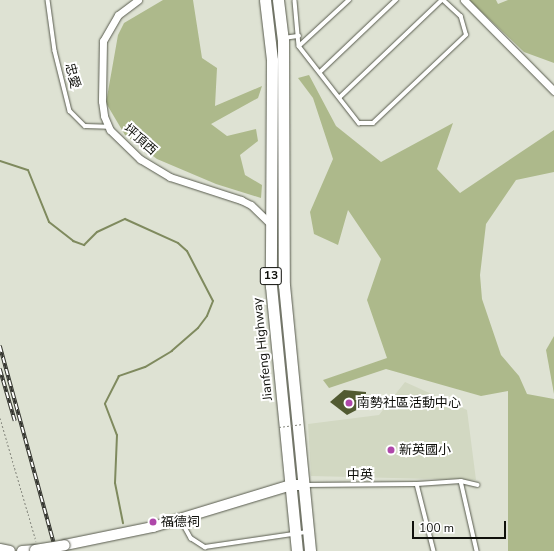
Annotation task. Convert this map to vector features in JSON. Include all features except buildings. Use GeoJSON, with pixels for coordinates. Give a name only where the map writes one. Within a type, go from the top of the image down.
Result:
{"type":"FeatureCollection","features":[{"type":"Feature","properties":{"kind":"main road","name":"Jianfeng Highway"},"geometry":{"type":"LineString","coordinates":[[265,0],[272,60],[271,286],[282,429],[291,485],[297,551]]}},
{"type":"Feature","properties":{"kind":"main road","name":"Jianfeng Highway"},"geometry":{"type":"LineString","coordinates":[[278,0],[283,38],[284,285],[301,426],[304,485],[310,551]]}},
{"type":"Feature","properties":{"kind":"street","name":"坪頂西"},"geometry":{"type":"LineString","coordinates":[[138,0],[118,15],[103,41],[102,101],[109,127],[140,158],[164,173],[246,202],[271,225]]}},
{"type":"Feature","properties":{"kind":"street"},"geometry":{"type":"LineString","coordinates":[[464,0],[554,91]]}},
{"type":"Feature","properties":{"kind":"street"},"geometry":{"type":"LineString","coordinates":[[271,225],[284,225]]}},
{"type":"Feature","properties":{"kind":"street"},"geometry":{"type":"LineString","coordinates":[[22,551],[36,547],[65,545],[153,527],[291,485],[304,485]]}},
{"type":"Feature","properties":{"kind":"street"},"geometry":{"type":"LineString","coordinates":[[0,549],[10,551]]}},
{"type":"Feature","properties":{"kind":"lane","name":"忠愛"},"geometry":{"type":"LineString","coordinates":[[48,0],[55,51],[70,111],[84,126],[109,127]]}},
{"type":"Feature","properties":{"kind":"lane"},"geometry":{"type":"LineString","coordinates":[[300,46],[349,0]]}},
{"type":"Feature","properties":{"kind":"lane"},"geometry":{"type":"LineString","coordinates":[[320,72],[396,0]]}},
{"type":"Feature","properties":{"kind":"lane"},"geometry":{"type":"LineString","coordinates":[[295,1],[300,46],[359,123],[373,123],[466,35],[461,17],[442,0],[340,97]]}},
{"type":"Feature","properties":{"kind":"lane"},"geometry":{"type":"LineString","coordinates":[[283,38],[299,36]]}},
{"type":"Feature","properties":{"kind":"lane"},"geometry":{"type":"LineString","coordinates":[[282,429],[301,426]]}},
{"type":"Feature","properties":{"kind":"lane"},"geometry":{"type":"LineString","coordinates":[[461,481],[477,551]]}},
{"type":"Feature","properties":{"kind":"lane","name":"中英"},"geometry":{"type":"LineString","coordinates":[[304,485],[417,484],[461,481],[478,485]]}},
{"type":"Feature","properties":{"kind":"lane"},"geometry":{"type":"LineString","coordinates":[[417,484],[434,551]]}},
{"type":"Feature","properties":{"kind":"lane"},"geometry":{"type":"LineString","coordinates":[[180,519],[191,538],[205,547],[308,532]]}},
{"type":"Feature","properties":{"kind":"path"},"geometry":{"type":"LineString","coordinates":[[0,418],[36,547]]}},
{"type":"Feature","properties":{"kind":"path"},"geometry":{"type":"LineString","coordinates":[[282,429],[301,426]]}},
{"type":"Feature","properties":{"kind":"shaded area","name":"新英國小"},"geometry":{"type":"Polygon","coordinates":[[[405,382],[467,410],[476,480],[311,476],[308,424],[379,415],[405,382]]]}},
{"type":"Feature","properties":{"kind":"green space"},"geometry":{"type":"Polygon","coordinates":[[[163,0],[193,0],[202,58],[217,68],[215,106],[262,86],[258,98],[211,124],[227,136],[256,129],[258,141],[240,155],[245,175],[262,185],[261,198],[216,184],[157,159],[125,135],[106,103],[118,35],[124,23],[163,0]]]}},
{"type":"Feature","properties":{"kind":"green space"},"geometry":{"type":"Polygon","coordinates":[[[469,0],[496,0],[498,4],[508,0],[554,0],[554,63],[524,52],[469,0]]]}},
{"type":"Feature","properties":{"kind":"green space"},"geometry":{"type":"Polygon","coordinates":[[[309,75],[336,126],[381,162],[453,123],[437,169],[460,193],[554,130],[554,172],[516,180],[486,224],[480,275],[482,299],[501,355],[519,376],[527,394],[554,399],[554,551],[508,551],[508,391],[481,396],[386,369],[329,388],[323,380],[387,358],[367,300],[381,259],[348,210],[338,245],[314,234],[310,212],[333,159],[313,98],[298,78],[309,75]]]}},
{"type":"Feature","properties":{"kind":"green space"},"geometry":{"type":"Polygon","coordinates":[[[554,336],[554,394],[546,350],[554,336]]]}},
{"type":"Feature","properties":{"kind":"waterway"},"geometry":{"type":"LineString","coordinates":[[0,161],[28,170],[49,222],[73,241],[84,245],[97,232],[125,219],[178,243],[187,251],[213,301],[207,316],[198,328],[172,351],[145,367],[119,376],[105,404],[117,435],[115,483],[123,523]]}},
{"type":"Feature","properties":{"kind":"railway"},"geometry":{"type":"LineString","coordinates":[[0,346],[56,551]]}},
{"type":"Feature","properties":{"kind":"railway"},"geometry":{"type":"LineString","coordinates":[[0,369],[15,421]]}},
{"type":"Feature","properties":{"kind":"place","name":"南勢社區活動中心"},"geometry":{"type":"Point","coordinates":[349,403]}},
{"type":"Feature","properties":{"kind":"place","name":"新英國小"},"geometry":{"type":"Point","coordinates":[391,450]}},
{"type":"Feature","properties":{"kind":"place","name":"福德祠"},"geometry":{"type":"Point","coordinates":[153,522]}}]}
